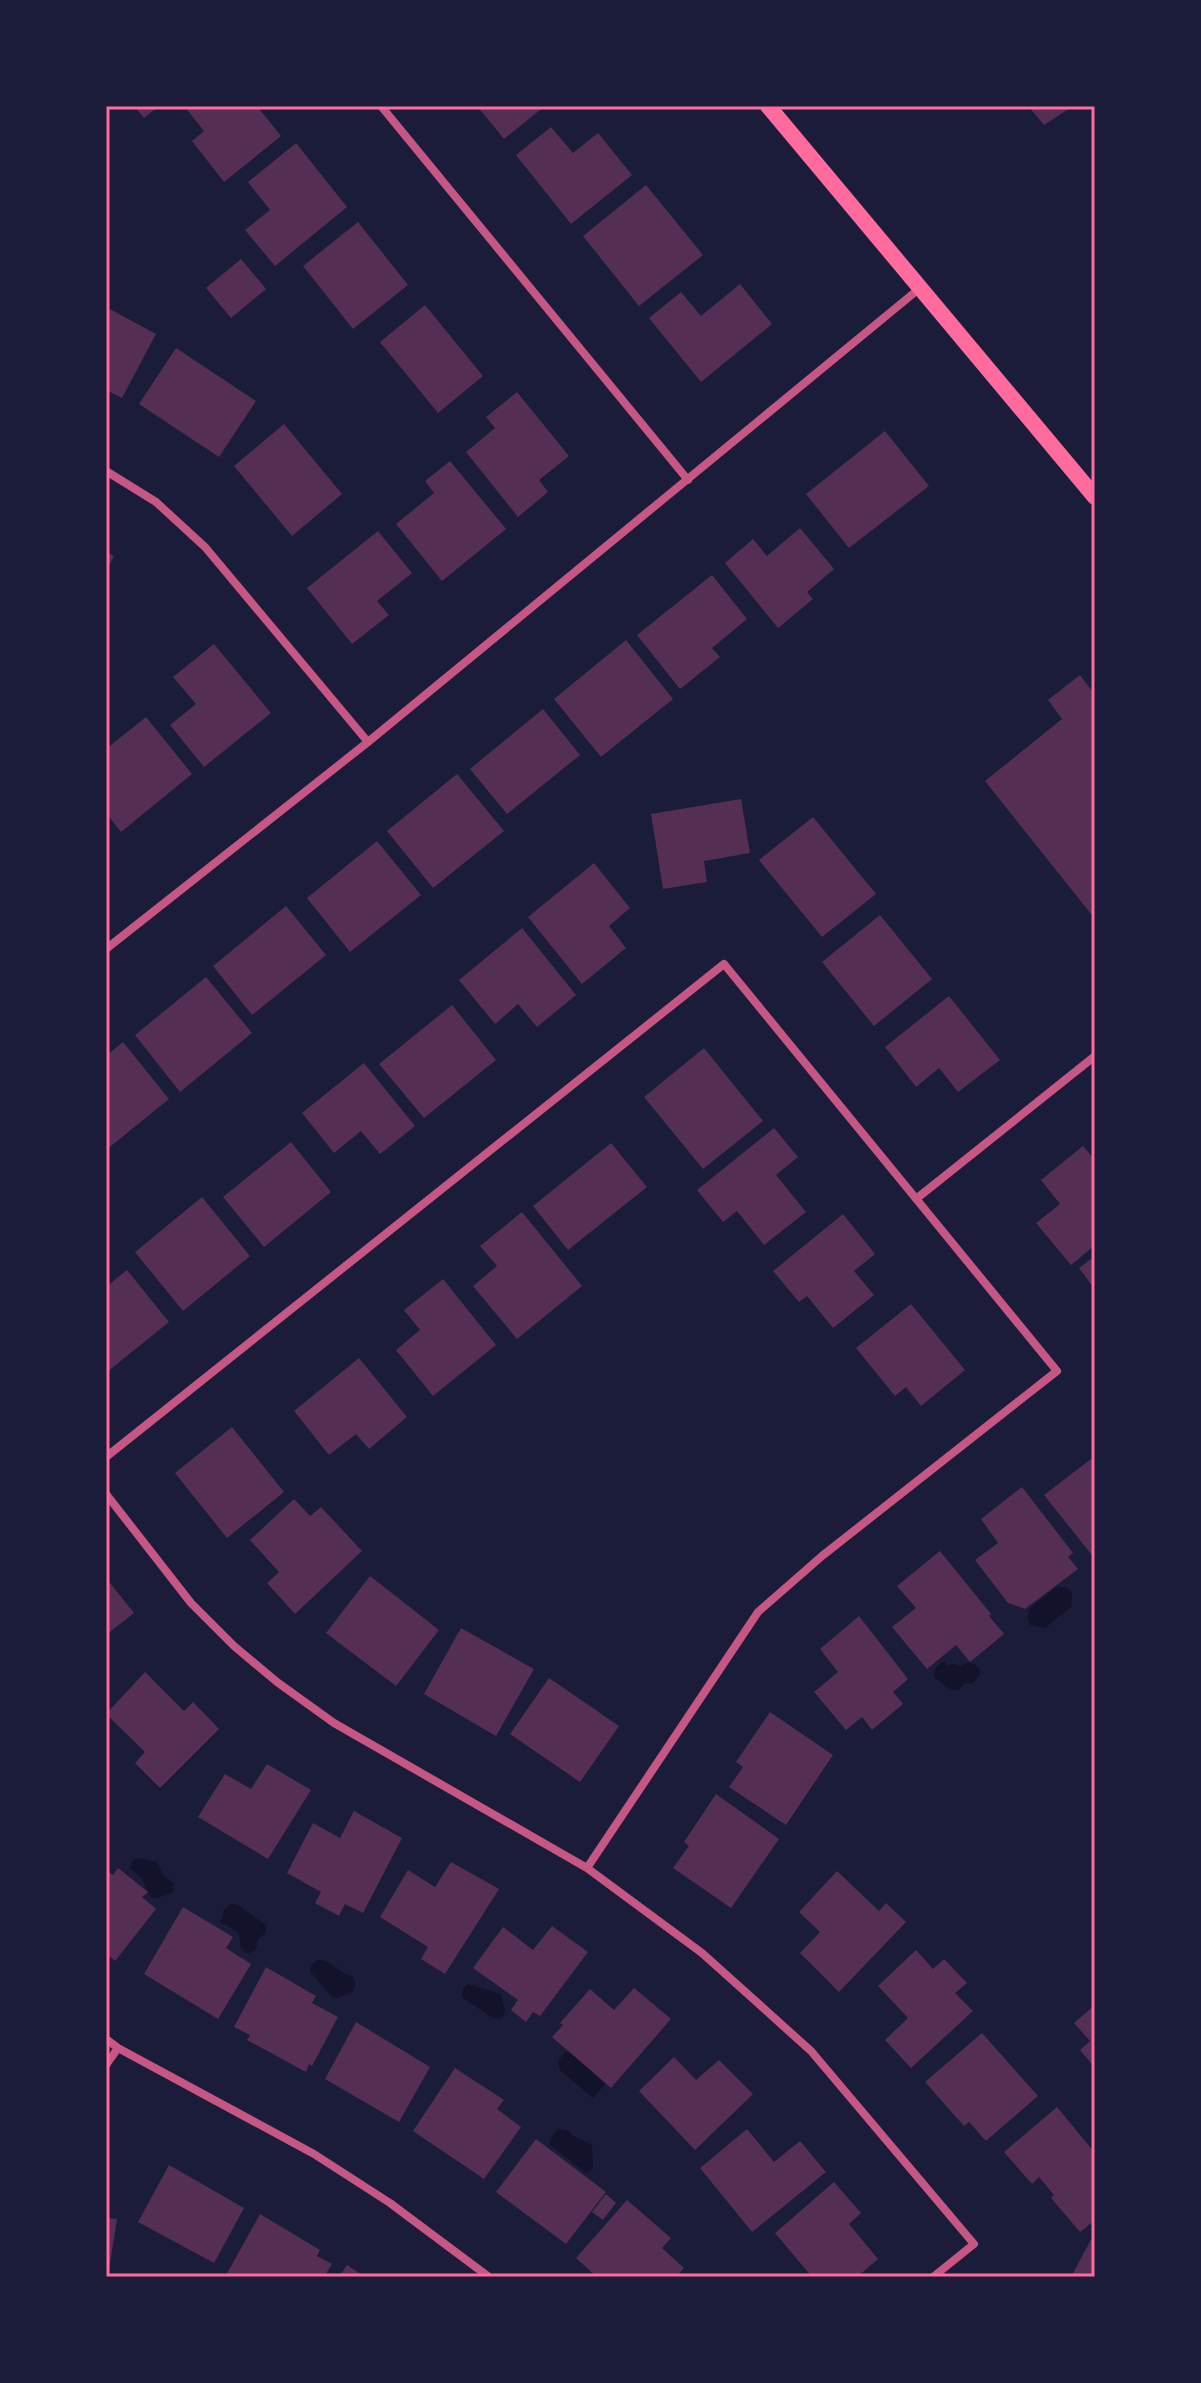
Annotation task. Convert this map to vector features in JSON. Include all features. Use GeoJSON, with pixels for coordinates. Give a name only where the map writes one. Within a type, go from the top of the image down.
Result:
{"type":"FeatureCollection","features":[{"type":"Feature","properties":{"kind":"main road"},"geometry":{"type":"LineString","coordinates":[[768,106],[1095,497]]}},
{"type":"Feature","properties":{"kind":"street"},"geometry":{"type":"LineString","coordinates":[[381,106],[688,480]]}},
{"type":"Feature","properties":{"kind":"street"},"geometry":{"type":"LineString","coordinates":[[106,949],[368,742],[920,288]]}},
{"type":"Feature","properties":{"kind":"street"},"geometry":{"type":"LineString","coordinates":[[106,471],[156,502],[205,547],[368,742]]}},
{"type":"Feature","properties":{"kind":"street"},"geometry":{"type":"LineString","coordinates":[[106,1457],[724,964],[1057,1371],[822,1556],[758,1612],[587,1868]]}},
{"type":"Feature","properties":{"kind":"street"},"geometry":{"type":"LineString","coordinates":[[916,1199],[1095,1056]]}},
{"type":"Feature","properties":{"kind":"street"},"geometry":{"type":"LineString","coordinates":[[106,1494],[191,1603],[234,1646],[277,1682],[334,1723],[587,1868],[702,1953],[811,2051],[974,2244],[933,2277]]}},
{"type":"Feature","properties":{"kind":"street"},"geometry":{"type":"LineString","coordinates":[[106,2039],[314,2154],[390,2203],[489,2277]]}},
{"type":"Feature","properties":{"kind":"street"},"geometry":{"type":"LineString","coordinates":[[106,2065],[118,2048]]}},
{"type":"Feature","properties":{"kind":"shaded area"},"geometry":{"type":"Polygon","coordinates":[[[1066,1587],[1072,1592],[1071,1607],[1045,1628],[1030,1625],[1029,1609],[1055,1588],[1066,1587]]]}},
{"type":"Feature","properties":{"kind":"shaded area"},"geometry":{"type":"Polygon","coordinates":[[[942,1662],[947,1666],[954,1664],[961,1667],[965,1663],[973,1663],[979,1668],[980,1675],[972,1684],[965,1683],[958,1690],[951,1690],[934,1677],[935,1669],[942,1662]]]}},
{"type":"Feature","properties":{"kind":"shaded area"},"geometry":{"type":"Polygon","coordinates":[[[137,1858],[157,1862],[163,1875],[173,1883],[172,1893],[151,1897],[142,1879],[130,1868],[137,1858]]]}},
{"type":"Feature","properties":{"kind":"shaded area"},"geometry":{"type":"Polygon","coordinates":[[[231,1904],[238,1905],[266,1925],[266,1932],[250,1953],[241,1948],[239,1933],[223,1925],[220,1920],[231,1904]]]}},
{"type":"Feature","properties":{"kind":"shaded area"},"geometry":{"type":"Polygon","coordinates":[[[317,1960],[352,1976],[356,1984],[352,1992],[338,1998],[332,1997],[310,1971],[317,1960]]]}},
{"type":"Feature","properties":{"kind":"shaded area"},"geometry":{"type":"Polygon","coordinates":[[[468,1984],[501,1994],[505,2011],[502,2018],[491,2017],[462,1997],[463,1988],[468,1984]]]}},
{"type":"Feature","properties":{"kind":"shaded area"},"geometry":{"type":"Polygon","coordinates":[[[570,2052],[606,2083],[593,2098],[560,2070],[558,2061],[570,2052]]]}},
{"type":"Feature","properties":{"kind":"shaded area"},"geometry":{"type":"Polygon","coordinates":[[[559,2129],[570,2131],[571,2135],[592,2145],[593,2169],[586,2173],[549,2144],[559,2129]]]}},
{"type":"Feature","properties":{"kind":"building"},"geometry":{"type":"Polygon","coordinates":[[[134,106],[159,106],[144,118],[134,106]]]}},
{"type":"Feature","properties":{"kind":"building"},"geometry":{"type":"Polygon","coordinates":[[[184,106],[257,106],[281,136],[224,182],[192,141],[204,131],[184,106]]]}},
{"type":"Feature","properties":{"kind":"building"},"geometry":{"type":"Polygon","coordinates":[[[477,106],[545,106],[504,139],[477,106]]]}},
{"type":"Feature","properties":{"kind":"building"},"geometry":{"type":"Polygon","coordinates":[[[1028,106],[1073,106],[1044,125],[1028,106]]]}},
{"type":"Feature","properties":{"kind":"building"},"geometry":{"type":"Polygon","coordinates":[[[551,127],[573,153],[598,133],[632,175],[571,224],[516,155],[551,127]]]}},
{"type":"Feature","properties":{"kind":"building"},"geometry":{"type":"Polygon","coordinates":[[[296,143],[347,207],[275,266],[245,230],[270,210],[248,182],[296,143]]]}},
{"type":"Feature","properties":{"kind":"building"},"geometry":{"type":"Polygon","coordinates":[[[646,185],[703,255],[639,306],[583,236],[646,185]]]}},
{"type":"Feature","properties":{"kind":"building"},"geometry":{"type":"Polygon","coordinates":[[[358,222],[408,285],[353,329],[303,266],[358,222]]]}},
{"type":"Feature","properties":{"kind":"building"},"geometry":{"type":"Polygon","coordinates":[[[241,259],[266,289],[231,318],[206,288],[241,259]]]}},
{"type":"Feature","properties":{"kind":"building"},"geometry":{"type":"Polygon","coordinates":[[[740,284],[772,324],[701,382],[649,318],[681,292],[701,316],[740,284]]]}},
{"type":"Feature","properties":{"kind":"building"},"geometry":{"type":"Polygon","coordinates":[[[425,305],[483,376],[438,413],[380,342],[425,305]]]}},
{"type":"Feature","properties":{"kind":"building"},"geometry":{"type":"Polygon","coordinates":[[[106,307],[156,334],[122,398],[106,390],[106,307]]]}},
{"type":"Feature","properties":{"kind":"building"},"geometry":{"type":"Polygon","coordinates":[[[176,348],[256,401],[219,457],[139,404],[176,348]]]}},
{"type":"Feature","properties":{"kind":"building"},"geometry":{"type":"Polygon","coordinates":[[[517,392],[569,456],[539,480],[548,492],[518,517],[466,452],[495,428],[486,417],[517,392]]]}},
{"type":"Feature","properties":{"kind":"building"},"geometry":{"type":"Polygon","coordinates":[[[284,424],[342,494],[292,536],[234,466],[284,424]]]}},
{"type":"Feature","properties":{"kind":"building"},"geometry":{"type":"Polygon","coordinates":[[[885,431],[929,486],[849,548],[806,494],[885,431]]]}},
{"type":"Feature","properties":{"kind":"building"},"geometry":{"type":"Polygon","coordinates":[[[450,461],[506,529],[442,581],[396,524],[434,493],[425,481],[450,461]]]}},
{"type":"Feature","properties":{"kind":"building"},"geometry":{"type":"Polygon","coordinates":[[[800,528],[834,569],[807,592],[813,599],[778,628],[725,563],[753,539],[767,556],[800,528]]]}},
{"type":"Feature","properties":{"kind":"building"},"geometry":{"type":"Polygon","coordinates":[[[378,531],[412,573],[377,601],[389,615],[352,644],[307,588],[378,531]]]}},
{"type":"Feature","properties":{"kind":"building"},"geometry":{"type":"Polygon","coordinates":[[[106,552],[114,556],[106,572],[106,552]]]}},
{"type":"Feature","properties":{"kind":"building"},"geometry":{"type":"Polygon","coordinates":[[[712,575],[747,619],[712,648],[720,657],[680,689],[637,635],[712,575]]]}},
{"type":"Feature","properties":{"kind":"building"},"geometry":{"type":"Polygon","coordinates":[[[626,640],[673,699],[601,757],[554,699],[626,640]]]}},
{"type":"Feature","properties":{"kind":"building"},"geometry":{"type":"Polygon","coordinates":[[[214,644],[271,713],[204,767],[170,725],[196,704],[173,677],[214,644]]]}},
{"type":"Feature","properties":{"kind":"building"},"geometry":{"type":"Polygon","coordinates":[[[1080,675],[1095,695],[1095,919],[985,781],[1062,719],[1048,700],[1080,675]]]}},
{"type":"Feature","properties":{"kind":"building"},"geometry":{"type":"Polygon","coordinates":[[[543,709],[580,755],[507,814],[470,769],[543,709]]]}},
{"type":"Feature","properties":{"kind":"building"},"geometry":{"type":"Polygon","coordinates":[[[146,717],[192,774],[121,832],[106,813],[106,749],[146,717]]]}},
{"type":"Feature","properties":{"kind":"building"},"geometry":{"type":"Polygon","coordinates":[[[457,774],[504,831],[433,888],[387,831],[457,774]]]}},
{"type":"Feature","properties":{"kind":"building"},"geometry":{"type":"Polygon","coordinates":[[[741,799],[750,853],[704,861],[707,882],[663,889],[651,814],[741,799]]]}},
{"type":"Feature","properties":{"kind":"building"},"geometry":{"type":"Polygon","coordinates":[[[813,817],[876,894],[822,937],[759,860],[813,817]]]}},
{"type":"Feature","properties":{"kind":"building"},"geometry":{"type":"Polygon","coordinates":[[[377,841],[421,895],[350,952],[307,898],[377,841]]]}},
{"type":"Feature","properties":{"kind":"building"},"geometry":{"type":"Polygon","coordinates":[[[594,863],[630,908],[609,926],[626,948],[582,984],[528,917],[594,863]]]}},
{"type":"Feature","properties":{"kind":"building"},"geometry":{"type":"Polygon","coordinates":[[[286,906],[326,955],[252,1015],[213,966],[286,906]]]}},
{"type":"Feature","properties":{"kind":"building"},"geometry":{"type":"Polygon","coordinates":[[[880,915],[932,979],[874,1026],[822,962],[880,915]]]}},
{"type":"Feature","properties":{"kind":"building"},"geometry":{"type":"Polygon","coordinates":[[[522,928],[576,995],[537,1027],[518,1004],[495,1024],[459,980],[522,928]]]}},
{"type":"Feature","properties":{"kind":"building"},"geometry":{"type":"Polygon","coordinates":[[[206,977],[252,1033],[180,1092],[135,1035],[206,977]]]}},
{"type":"Feature","properties":{"kind":"building"},"geometry":{"type":"Polygon","coordinates":[[[949,996],[1000,1060],[958,1092],[939,1068],[916,1087],[885,1047],[949,996]]]}},
{"type":"Feature","properties":{"kind":"building"},"geometry":{"type":"Polygon","coordinates":[[[452,1005],[496,1060],[424,1118],[379,1064],[452,1005]]]}},
{"type":"Feature","properties":{"kind":"building"},"geometry":{"type":"Polygon","coordinates":[[[123,1042],[169,1099],[106,1150],[106,1056],[123,1042]]]}},
{"type":"Feature","properties":{"kind":"building"},"geometry":{"type":"Polygon","coordinates":[[[704,1048],[763,1121],[703,1169],[644,1097],[704,1048]]]}},
{"type":"Feature","properties":{"kind":"building"},"geometry":{"type":"Polygon","coordinates":[[[364,1063],[415,1126],[380,1154],[361,1131],[334,1153],[302,1113],[364,1063]]]}},
{"type":"Feature","properties":{"kind":"building"},"geometry":{"type":"Polygon","coordinates":[[[774,1128],[798,1157],[776,1175],[806,1212],[764,1245],[737,1211],[723,1222],[697,1190],[774,1128]]]}},
{"type":"Feature","properties":{"kind":"building"},"geometry":{"type":"Polygon","coordinates":[[[291,1142],[331,1192],[264,1247],[223,1197],[291,1142]]]}},
{"type":"Feature","properties":{"kind":"building"},"geometry":{"type":"Polygon","coordinates":[[[611,1143],[647,1187],[568,1250],[533,1206],[611,1143]]]}},
{"type":"Feature","properties":{"kind":"building"},"geometry":{"type":"Polygon","coordinates":[[[1083,1146],[1095,1160],[1095,1245],[1071,1265],[1036,1223],[1060,1204],[1041,1180],[1083,1146]]]}},
{"type":"Feature","properties":{"kind":"building"},"geometry":{"type":"Polygon","coordinates":[[[202,1197],[250,1256],[183,1311],[135,1252],[202,1197]]]}},
{"type":"Feature","properties":{"kind":"building"},"geometry":{"type":"Polygon","coordinates":[[[522,1212],[582,1286],[517,1339],[473,1286],[497,1266],[480,1246],[522,1212]]]}},
{"type":"Feature","properties":{"kind":"building"},"geometry":{"type":"Polygon","coordinates":[[[843,1214],[875,1254],[854,1271],[874,1295],[833,1328],[807,1296],[799,1302],[773,1271],[843,1214]]]}},
{"type":"Feature","properties":{"kind":"building"},"geometry":{"type":"Polygon","coordinates":[[[1095,1256],[1095,1290],[1079,1268],[1095,1256]]]}},
{"type":"Feature","properties":{"kind":"building"},"geometry":{"type":"Polygon","coordinates":[[[127,1270],[169,1322],[107,1372],[106,1287],[127,1270]]]}},
{"type":"Feature","properties":{"kind":"building"},"geometry":{"type":"Polygon","coordinates":[[[443,1279],[496,1345],[433,1396],[396,1350],[420,1330],[404,1310],[443,1279]]]}},
{"type":"Feature","properties":{"kind":"building"},"geometry":{"type":"Polygon","coordinates":[[[911,1304],[965,1370],[921,1406],[906,1387],[895,1396],[856,1348],[911,1304]]]}},
{"type":"Feature","properties":{"kind":"building"},"geometry":{"type":"Polygon","coordinates":[[[359,1358],[407,1417],[369,1449],[356,1434],[329,1455],[294,1411],[359,1358]]]}},
{"type":"Feature","properties":{"kind":"building"},"geometry":{"type":"Polygon","coordinates":[[[232,1427],[284,1492],[227,1538],[175,1473],[232,1427]]]}},
{"type":"Feature","properties":{"kind":"building"},"geometry":{"type":"Polygon","coordinates":[[[1091,1459],[1095,1464],[1095,1559],[1044,1495],[1091,1459]]]}},
{"type":"Feature","properties":{"kind":"building"},"geometry":{"type":"Polygon","coordinates":[[[1022,1487],[1073,1553],[1068,1557],[1078,1569],[1025,1609],[1008,1603],[975,1560],[998,1543],[981,1519],[1022,1487]]]}},
{"type":"Feature","properties":{"kind":"building"},"geometry":{"type":"Polygon","coordinates":[[[294,1499],[310,1516],[321,1507],[362,1551],[295,1614],[267,1583],[279,1572],[250,1540],[294,1499]]]}},
{"type":"Feature","properties":{"kind":"building"},"geometry":{"type":"Polygon","coordinates":[[[940,1551],[1004,1634],[970,1662],[956,1645],[927,1669],[892,1627],[916,1608],[897,1586],[940,1551]]]}},
{"type":"Feature","properties":{"kind":"building"},"geometry":{"type":"Polygon","coordinates":[[[370,1576],[439,1630],[396,1686],[326,1633],[370,1576]]]}},
{"type":"Feature","properties":{"kind":"building"},"geometry":{"type":"Polygon","coordinates":[[[106,1578],[134,1613],[106,1635],[106,1578]]]}},
{"type":"Feature","properties":{"kind":"building"},"geometry":{"type":"Polygon","coordinates":[[[859,1616],[908,1679],[893,1692],[903,1704],[872,1730],[862,1717],[846,1730],[814,1692],[838,1672],[820,1649],[859,1616]]]}},
{"type":"Feature","properties":{"kind":"building"},"geometry":{"type":"Polygon","coordinates":[[[461,1628],[534,1669],[496,1736],[424,1694],[461,1628]]]}},
{"type":"Feature","properties":{"kind":"building"},"geometry":{"type":"Polygon","coordinates":[[[145,1672],[184,1711],[193,1702],[219,1729],[160,1788],[135,1763],[145,1752],[106,1714],[145,1672]]]}},
{"type":"Feature","properties":{"kind":"building"},"geometry":{"type":"Polygon","coordinates":[[[549,1678],[619,1726],[580,1782],[510,1734],[549,1678]]]}},
{"type":"Feature","properties":{"kind":"building"},"geometry":{"type":"Polygon","coordinates":[[[770,1712],[833,1755],[786,1825],[729,1787],[743,1767],[736,1762],[770,1712]]]}},
{"type":"Feature","properties":{"kind":"building"},"geometry":{"type":"Polygon","coordinates":[[[267,1764],[311,1790],[268,1859],[198,1817],[225,1774],[251,1789],[267,1764]]]}},
{"type":"Feature","properties":{"kind":"building"},"geometry":{"type":"Polygon","coordinates":[[[716,1794],[779,1839],[731,1908],[673,1868],[689,1846],[684,1842],[716,1794]]]}},
{"type":"Feature","properties":{"kind":"building"},"geometry":{"type":"Polygon","coordinates":[[[354,1811],[402,1838],[363,1913],[345,1904],[339,1916],[315,1903],[321,1892],[287,1873],[313,1823],[340,1838],[354,1811]]]}},
{"type":"Feature","properties":{"kind":"building"},"geometry":{"type":"Polygon","coordinates":[[[451,1862],[499,1889],[445,1974],[421,1959],[428,1947],[380,1917],[408,1870],[435,1887],[451,1862]]]}},
{"type":"Feature","properties":{"kind":"building"},"geometry":{"type":"Polygon","coordinates":[[[118,1868],[148,1892],[142,1897],[156,1909],[115,1961],[106,1953],[106,1870],[113,1875],[118,1868]]]}},
{"type":"Feature","properties":{"kind":"building"},"geometry":{"type":"Polygon","coordinates":[[[837,1871],[879,1911],[886,1903],[906,1922],[839,1992],[800,1953],[820,1932],[799,1912],[837,1871]]]}},
{"type":"Feature","properties":{"kind":"building"},"geometry":{"type":"Polygon","coordinates":[[[183,1907],[233,1937],[226,1948],[251,1964],[218,2019],[144,1974],[183,1907]]]}},
{"type":"Feature","properties":{"kind":"building"},"geometry":{"type":"Polygon","coordinates":[[[552,1926],[588,1952],[540,2016],[533,2012],[526,2022],[511,2010],[518,2000],[473,1968],[503,1927],[533,1950],[552,1926]]]}},
{"type":"Feature","properties":{"kind":"building"},"geometry":{"type":"Polygon","coordinates":[[[916,1950],[933,1969],[944,1959],[967,1983],[955,1993],[973,2011],[911,2068],[885,2040],[908,2018],[878,1986],[916,1950]]]}},
{"type":"Feature","properties":{"kind":"building"},"geometry":{"type":"Polygon","coordinates":[[[266,1967],[316,1996],[312,2003],[338,2017],[306,2072],[247,2040],[250,2035],[234,2027],[266,1967]]]}},
{"type":"Feature","properties":{"kind":"building"},"geometry":{"type":"Polygon","coordinates":[[[634,1988],[671,2019],[611,2088],[552,2037],[563,2025],[560,2023],[590,1989],[614,2010],[634,1988]]]}},
{"type":"Feature","properties":{"kind":"building"},"geometry":{"type":"Polygon","coordinates":[[[1095,2005],[1095,2068],[1080,2050],[1090,2041],[1074,2023],[1095,2005]]]}},
{"type":"Feature","properties":{"kind":"building"},"geometry":{"type":"Polygon","coordinates":[[[356,2022],[430,2067],[399,2122],[325,2079],[356,2022]]]}},
{"type":"Feature","properties":{"kind":"building"},"geometry":{"type":"Polygon","coordinates":[[[982,2033],[1038,2096],[986,2141],[969,2122],[964,2126],[925,2082],[982,2033]]]}},
{"type":"Feature","properties":{"kind":"building"},"geometry":{"type":"Polygon","coordinates":[[[674,2057],[696,2080],[719,2060],[753,2094],[695,2150],[639,2091],[674,2057]]]}},
{"type":"Feature","properties":{"kind":"building"},"geometry":{"type":"Polygon","coordinates":[[[455,2068],[504,2100],[497,2109],[521,2127],[484,2179],[413,2131],[455,2068]]]}},
{"type":"Feature","properties":{"kind":"building"},"geometry":{"type":"Polygon","coordinates":[[[1057,2107],[1095,2153],[1095,2220],[1080,2232],[1051,2198],[1054,2195],[1039,2177],[1032,2184],[1004,2152],[1057,2107]]]}},
{"type":"Feature","properties":{"kind":"building"},"geometry":{"type":"Polygon","coordinates":[[[747,2129],[774,2162],[800,2141],[826,2172],[752,2232],[700,2168],[747,2129]]]}},
{"type":"Feature","properties":{"kind":"building"},"geometry":{"type":"Polygon","coordinates":[[[536,2139],[606,2192],[566,2244],[496,2192],[536,2139]]]}},
{"type":"Feature","properties":{"kind":"building"},"geometry":{"type":"Polygon","coordinates":[[[169,2165],[244,2208],[214,2263],[138,2222],[169,2165]]]}},
{"type":"Feature","properties":{"kind":"building"},"geometry":{"type":"Polygon","coordinates":[[[834,2182],[861,2213],[849,2224],[878,2259],[857,2277],[812,2277],[775,2233],[834,2182]]]}},
{"type":"Feature","properties":{"kind":"building"},"geometry":{"type":"Polygon","coordinates":[[[606,2194],[616,2203],[603,2220],[592,2212],[606,2194]]]}},
{"type":"Feature","properties":{"kind":"building"},"geometry":{"type":"Polygon","coordinates":[[[627,2200],[671,2238],[662,2248],[684,2268],[676,2277],[597,2277],[576,2258],[627,2200]]]}},
{"type":"Feature","properties":{"kind":"building"},"geometry":{"type":"Polygon","coordinates":[[[260,2214],[320,2250],[317,2256],[332,2264],[324,2277],[225,2277],[260,2214]]]}},
{"type":"Feature","properties":{"kind":"building"},"geometry":{"type":"Polygon","coordinates":[[[106,2218],[117,2219],[108,2276],[106,2276],[106,2218]]]}},
{"type":"Feature","properties":{"kind":"building"},"geometry":{"type":"Polygon","coordinates":[[[1095,2232],[1095,2277],[1071,2277],[1095,2232]]]}},
{"type":"Feature","properties":{"kind":"building"},"geometry":{"type":"Polygon","coordinates":[[[347,2265],[365,2277],[339,2277],[347,2265]]]}}]}
